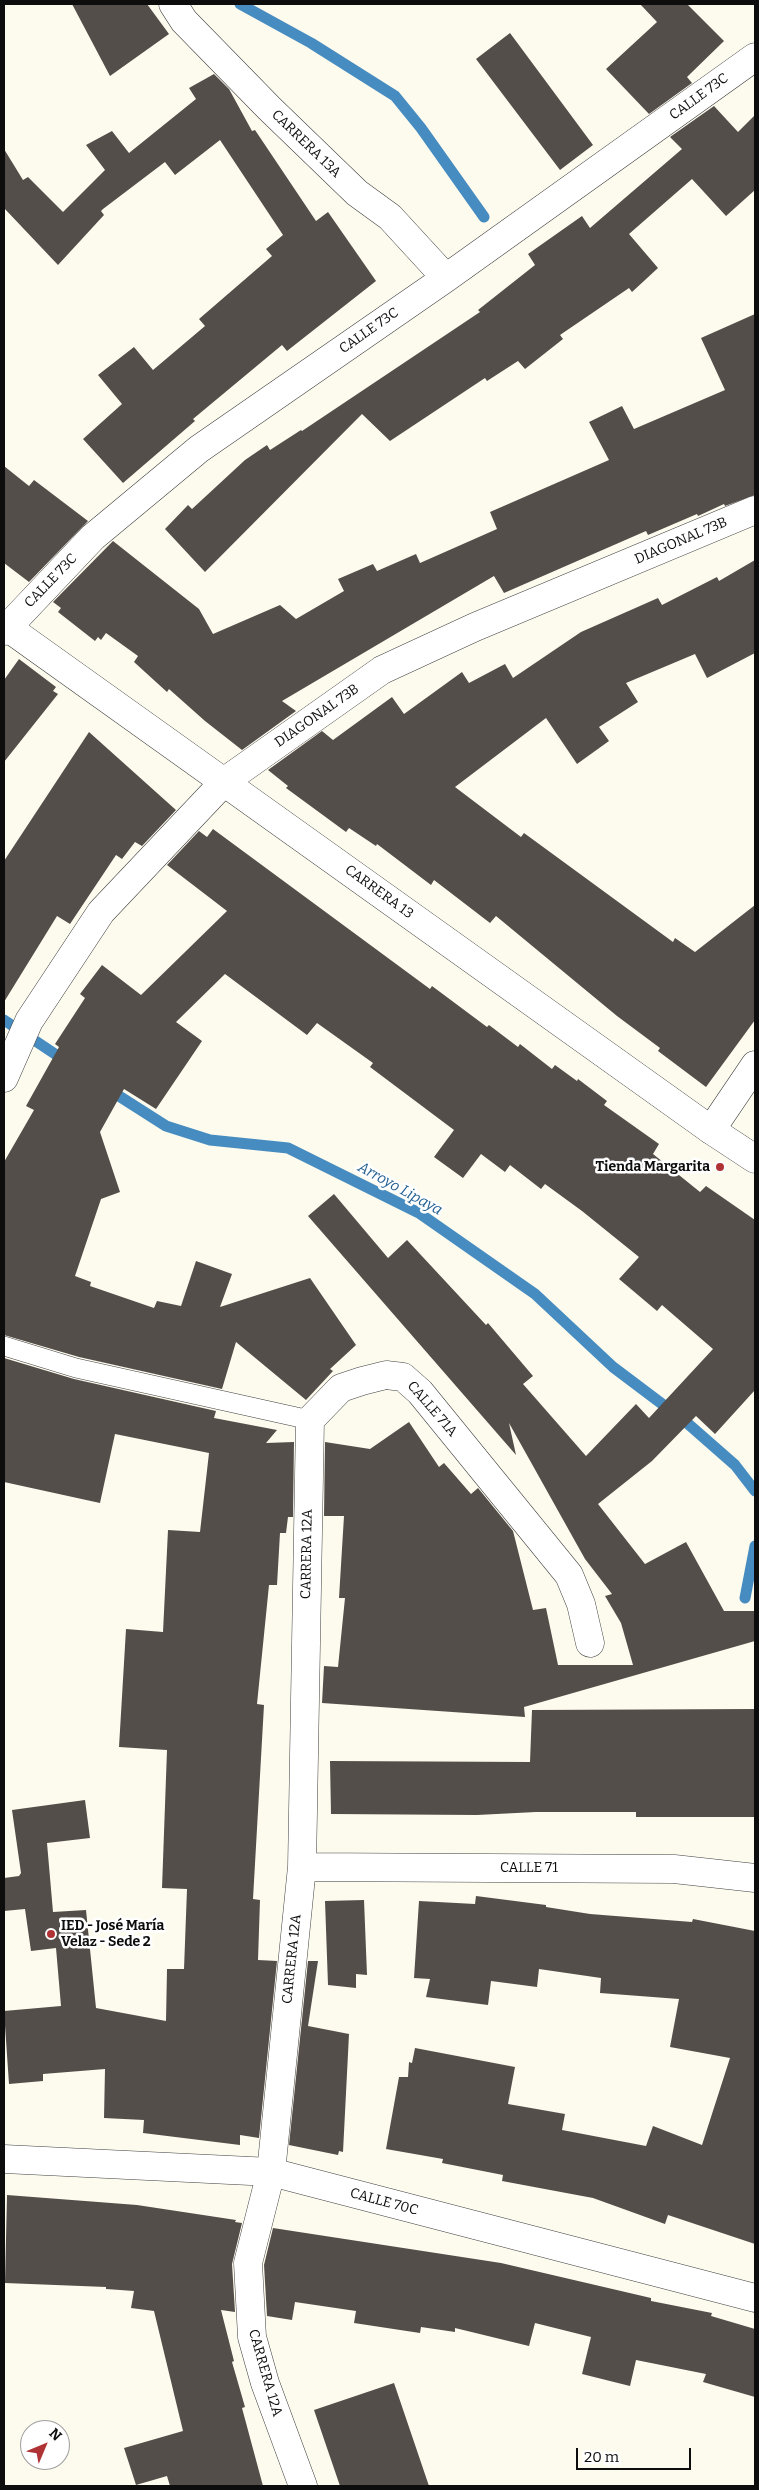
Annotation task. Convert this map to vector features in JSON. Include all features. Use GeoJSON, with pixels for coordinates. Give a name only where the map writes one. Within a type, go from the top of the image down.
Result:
{"type":"FeatureCollection","features":[{"type":"Feature","properties":{"kind":"street","name":"CARRERA 13A"},"geometry":{"type":"LineString","coordinates":[[173,4],[184,22],[269,108],[357,194],[390,217],[446,278]]}},
{"type":"Feature","properties":{"kind":"street","name":"CALLE 73C"},"geometry":{"type":"LineString","coordinates":[[5,628],[93,536],[199,449],[446,278],[755,57]]}},
{"type":"Feature","properties":{"kind":"street","name":"DIAGONAL 73B"},"geometry":{"type":"LineString","coordinates":[[4,1078],[29,1021],[101,912],[225,781],[382,670],[475,627],[755,510]]}},
{"type":"Feature","properties":{"kind":"street","name":"CARRERA 13"},"geometry":{"type":"LineString","coordinates":[[5,628],[225,781],[711,1130],[755,1159]]}},
{"type":"Feature","properties":{"kind":"street"},"geometry":{"type":"LineString","coordinates":[[711,1130],[755,1065]]}},
{"type":"Feature","properties":{"kind":"street","name":"CALLE 71A"},"geometry":{"type":"LineString","coordinates":[[310,1420],[341,1388],[386,1375],[403,1377],[420,1392],[569,1575],[581,1604],[590,1643]]}},
{"type":"Feature","properties":{"kind":"street","name":"CARRERA 12A"},"geometry":{"type":"LineString","coordinates":[[302,2486],[265,2383],[252,2337],[248,2263],[271,2172],[302,1867],[310,1420]]}},
{"type":"Feature","properties":{"kind":"street","name":"CALLE 71"},"geometry":{"type":"LineString","coordinates":[[302,1867],[674,1869],[755,1878]]}},
{"type":"Feature","properties":{"kind":"street","name":"CALLE 70C"},"geometry":{"type":"LineString","coordinates":[[4,2159],[271,2172],[755,2298]]}},
{"type":"Feature","properties":{"kind":"lane"},"geometry":{"type":"LineString","coordinates":[[4,1346],[76,1368],[310,1420]]}},
{"type":"Feature","properties":{"kind":"building"},"geometry":{"type":"Polygon","coordinates":[[[72,4],[147,4],[169,34],[110,76],[72,4]]]}},
{"type":"Feature","properties":{"kind":"building"},"geometry":{"type":"Polygon","coordinates":[[[640,4],[687,4],[724,41],[687,77],[692,83],[649,114],[606,69],[657,22],[640,4]]]}},
{"type":"Feature","properties":{"kind":"building"},"geometry":{"type":"Polygon","coordinates":[[[510,33],[593,145],[560,170],[476,59],[510,33]]]}},
{"type":"Feature","properties":{"kind":"building"},"geometry":{"type":"Polygon","coordinates":[[[214,74],[229,89],[252,131],[255,130],[316,221],[328,212],[376,281],[287,351],[282,345],[193,419],[195,421],[123,483],[83,439],[122,404],[98,375],[134,347],[153,370],[205,326],[199,319],[272,256],[266,249],[283,235],[220,140],[175,175],[165,162],[103,209],[101,211],[104,215],[58,265],[4,208],[4,149],[23,180],[28,177],[63,212],[105,170],[86,145],[112,131],[129,153],[196,99],[189,88],[214,74]]]}},
{"type":"Feature","properties":{"kind":"building"},"geometry":{"type":"Polygon","coordinates":[[[714,106],[738,132],[755,115],[755,190],[726,216],[692,179],[629,234],[658,268],[632,292],[629,288],[560,335],[563,339],[525,369],[518,361],[487,381],[485,378],[390,441],[362,414],[205,572],[165,529],[188,505],[192,509],[245,460],[267,445],[270,450],[302,431],[480,312],[478,310],[535,265],[528,254],[582,216],[590,228],[682,149],[670,137],[714,106]]]}},
{"type":"Feature","properties":{"kind":"building"},"geometry":{"type":"Polygon","coordinates":[[[755,314],[755,495],[725,506],[724,504],[698,516],[697,514],[648,535],[646,531],[504,593],[494,576],[282,701],[296,711],[242,750],[169,689],[167,692],[134,662],[138,656],[106,633],[101,640],[98,637],[95,641],[58,612],[61,608],[53,602],[113,541],[199,609],[213,634],[280,605],[296,619],[344,591],[338,579],[373,564],[377,571],[416,554],[420,563],[497,529],[490,512],[609,460],[589,422],[622,406],[634,429],[725,390],[701,338],[755,314]]]}},
{"type":"Feature","properties":{"kind":"building"},"geometry":{"type":"Polygon","coordinates":[[[4,466],[29,486],[34,480],[88,521],[29,582],[4,563],[4,466]]]}},
{"type":"Feature","properties":{"kind":"building"},"geometry":{"type":"Polygon","coordinates":[[[755,560],[755,653],[707,678],[695,654],[626,683],[638,702],[599,727],[609,741],[577,764],[546,718],[455,787],[521,837],[524,833],[673,942],[675,938],[695,952],[755,905],[755,1020],[706,1087],[658,1051],[660,1048],[617,1016],[496,916],[490,923],[434,880],[431,885],[377,844],[376,846],[349,828],[346,832],[286,788],[288,786],[268,770],[322,731],[333,740],[392,697],[404,714],[462,672],[469,683],[505,664],[513,678],[581,632],[658,598],[662,605],[717,577],[719,581],[755,560]]]}},
{"type":"Feature","properties":{"kind":"building"},"geometry":{"type":"Polygon","coordinates":[[[19,659],[56,687],[53,691],[58,694],[4,762],[4,680],[19,659]]]}},
{"type":"Feature","properties":{"kind":"building"},"geometry":{"type":"Polygon","coordinates":[[[89,732],[176,810],[142,846],[135,842],[122,859],[116,855],[70,924],[57,916],[4,1002],[4,861],[89,732]]]}},
{"type":"Feature","properties":{"kind":"building"},"geometry":{"type":"Polygon","coordinates":[[[213,829],[430,989],[432,986],[487,1027],[489,1025],[518,1047],[520,1044],[552,1069],[555,1065],[577,1081],[578,1079],[607,1101],[604,1105],[659,1144],[653,1154],[700,1192],[706,1186],[755,1220],[755,1390],[715,1434],[696,1416],[652,1461],[598,1504],[645,1564],[686,1542],[724,1611],[755,1611],[755,1641],[524,1707],[525,1717],[322,1703],[324,1666],[338,1667],[345,1598],[339,1598],[344,1516],[324,1516],[325,1442],[370,1449],[409,1422],[439,1467],[444,1463],[471,1494],[478,1488],[513,1531],[533,1610],[546,1608],[558,1665],[633,1665],[621,1623],[605,1596],[612,1594],[585,1559],[509,1423],[516,1455],[308,1216],[334,1194],[388,1258],[407,1240],[486,1325],[488,1323],[533,1376],[523,1384],[586,1456],[636,1404],[649,1418],[713,1349],[662,1305],[657,1311],[619,1279],[639,1257],[582,1211],[545,1184],[541,1189],[510,1165],[505,1172],[481,1154],[463,1178],[434,1157],[454,1130],[370,1067],[373,1063],[317,1023],[307,1035],[225,974],[176,1022],[202,1041],[156,1109],[124,1089],[100,1132],[120,1192],[101,1199],[75,1276],[91,1282],[90,1286],[154,1308],[157,1301],[181,1306],[196,1261],[232,1274],[220,1307],[310,1278],[356,1345],[330,1369],[333,1371],[306,1400],[236,1342],[222,1389],[79,1357],[4,1335],[4,1162],[34,1110],[26,1106],[59,1047],[55,1044],[85,998],[80,994],[102,965],[141,995],[227,911],[167,865],[199,831],[207,837],[213,829]]]}},
{"type":"Feature","properties":{"kind":"building"},"geometry":{"type":"Polygon","coordinates":[[[4,1358],[74,1379],[216,1411],[214,1418],[277,1430],[266,1443],[294,1442],[293,1517],[288,1517],[286,1533],[280,1533],[277,1585],[269,1585],[257,1704],[264,1705],[253,1899],[260,1900],[258,1960],[277,1961],[259,2138],[240,2135],[240,2145],[143,2133],[144,2120],[104,2118],[105,2069],[43,2074],[43,2081],[9,2084],[4,2011],[61,2006],[56,1948],[31,1951],[25,1909],[4,1911],[4,1878],[19,1876],[21,1873],[12,1810],[85,1800],[90,1838],[47,1843],[53,1912],[86,1910],[96,2008],[166,2021],[167,1969],[184,1969],[187,1889],[162,1888],[167,1750],[119,1747],[126,1629],[163,1632],[168,1530],[200,1532],[209,1453],[115,1434],[100,1503],[4,1482],[4,1358]]]}},
{"type":"Feature","properties":{"kind":"building"},"geometry":{"type":"Polygon","coordinates":[[[755,1709],[755,1817],[636,1817],[636,1812],[536,1812],[477,1815],[331,1814],[330,1761],[530,1762],[532,1710],[755,1709]]]}},
{"type":"Feature","properties":{"kind":"building"},"geometry":{"type":"Polygon","coordinates":[[[476,1896],[546,1905],[546,1907],[590,1914],[692,1922],[693,1919],[755,1931],[755,2244],[668,2215],[665,2224],[593,2198],[502,2181],[503,2175],[442,2163],[443,2159],[386,2149],[399,2077],[408,2077],[409,2062],[412,2063],[415,2048],[515,2067],[508,2104],[565,2114],[562,2130],[646,2146],[653,2126],[702,2145],[730,2058],[670,2047],[679,1999],[600,1993],[601,1978],[539,1969],[537,1987],[491,1981],[488,2005],[426,1997],[430,1979],[414,1978],[419,1901],[475,1904],[476,1896]]]}},
{"type":"Feature","properties":{"kind":"building"},"geometry":{"type":"Polygon","coordinates":[[[364,1900],[367,1975],[356,1974],[356,1988],[328,1985],[325,1901],[364,1900]]]}},
{"type":"Feature","properties":{"kind":"building"},"geometry":{"type":"Polygon","coordinates":[[[308,1961],[318,1961],[308,2026],[349,2034],[343,2152],[339,2151],[338,2155],[289,2145],[308,1961]]]}},
{"type":"Feature","properties":{"kind":"building"},"geometry":{"type":"Polygon","coordinates":[[[7,2195],[137,2205],[236,2220],[235,2222],[242,2223],[232,2264],[235,2312],[221,2310],[234,2361],[232,2362],[245,2407],[242,2408],[263,2486],[170,2486],[167,2476],[136,2485],[124,2448],[183,2431],[154,2311],[131,2308],[134,2291],[106,2289],[106,2287],[5,2283],[7,2195]]]}},
{"type":"Feature","properties":{"kind":"building"},"geometry":{"type":"Polygon","coordinates":[[[273,2228],[501,2263],[651,2298],[651,2301],[712,2313],[711,2316],[755,2329],[755,2397],[703,2382],[706,2374],[636,2360],[630,2386],[582,2374],[591,2337],[535,2323],[529,2346],[455,2328],[455,2332],[421,2327],[420,2333],[354,2323],[356,2311],[295,2302],[292,2320],[267,2316],[264,2265],[273,2228]]]}},
{"type":"Feature","properties":{"kind":"building"},"geometry":{"type":"Polygon","coordinates":[[[394,2383],[429,2486],[340,2486],[314,2410],[394,2383]]]}},
{"type":"Feature","properties":{"kind":"waterway"},"geometry":{"type":"LineString","coordinates":[[240,4],[311,43],[395,96],[421,128],[484,217]]}},
{"type":"Feature","properties":{"kind":"waterway","name":"Arroyo Lipaya"},"geometry":{"type":"LineString","coordinates":[[4,1020],[67,1062]]}},
{"type":"Feature","properties":{"kind":"waterway","name":"Arroyo Lipaya"},"geometry":{"type":"LineString","coordinates":[[108,1089],[166,1126],[210,1140],[288,1148],[419,1213],[535,1294],[613,1367],[686,1422],[735,1465],[755,1491]]}},
{"type":"Feature","properties":{"kind":"waterway","name":"Arroyo Lipaya"},"geometry":{"type":"LineString","coordinates":[[745,1598],[755,1546]]}},
{"type":"Feature","properties":{"kind":"place","name":"Tienda Margarita"},"geometry":{"type":"Point","coordinates":[720,1167]}},
{"type":"Feature","properties":{"kind":"place","name":"IED - José María Velaz - Sede 2"},"geometry":{"type":"Point","coordinates":[51,1934]}}]}
